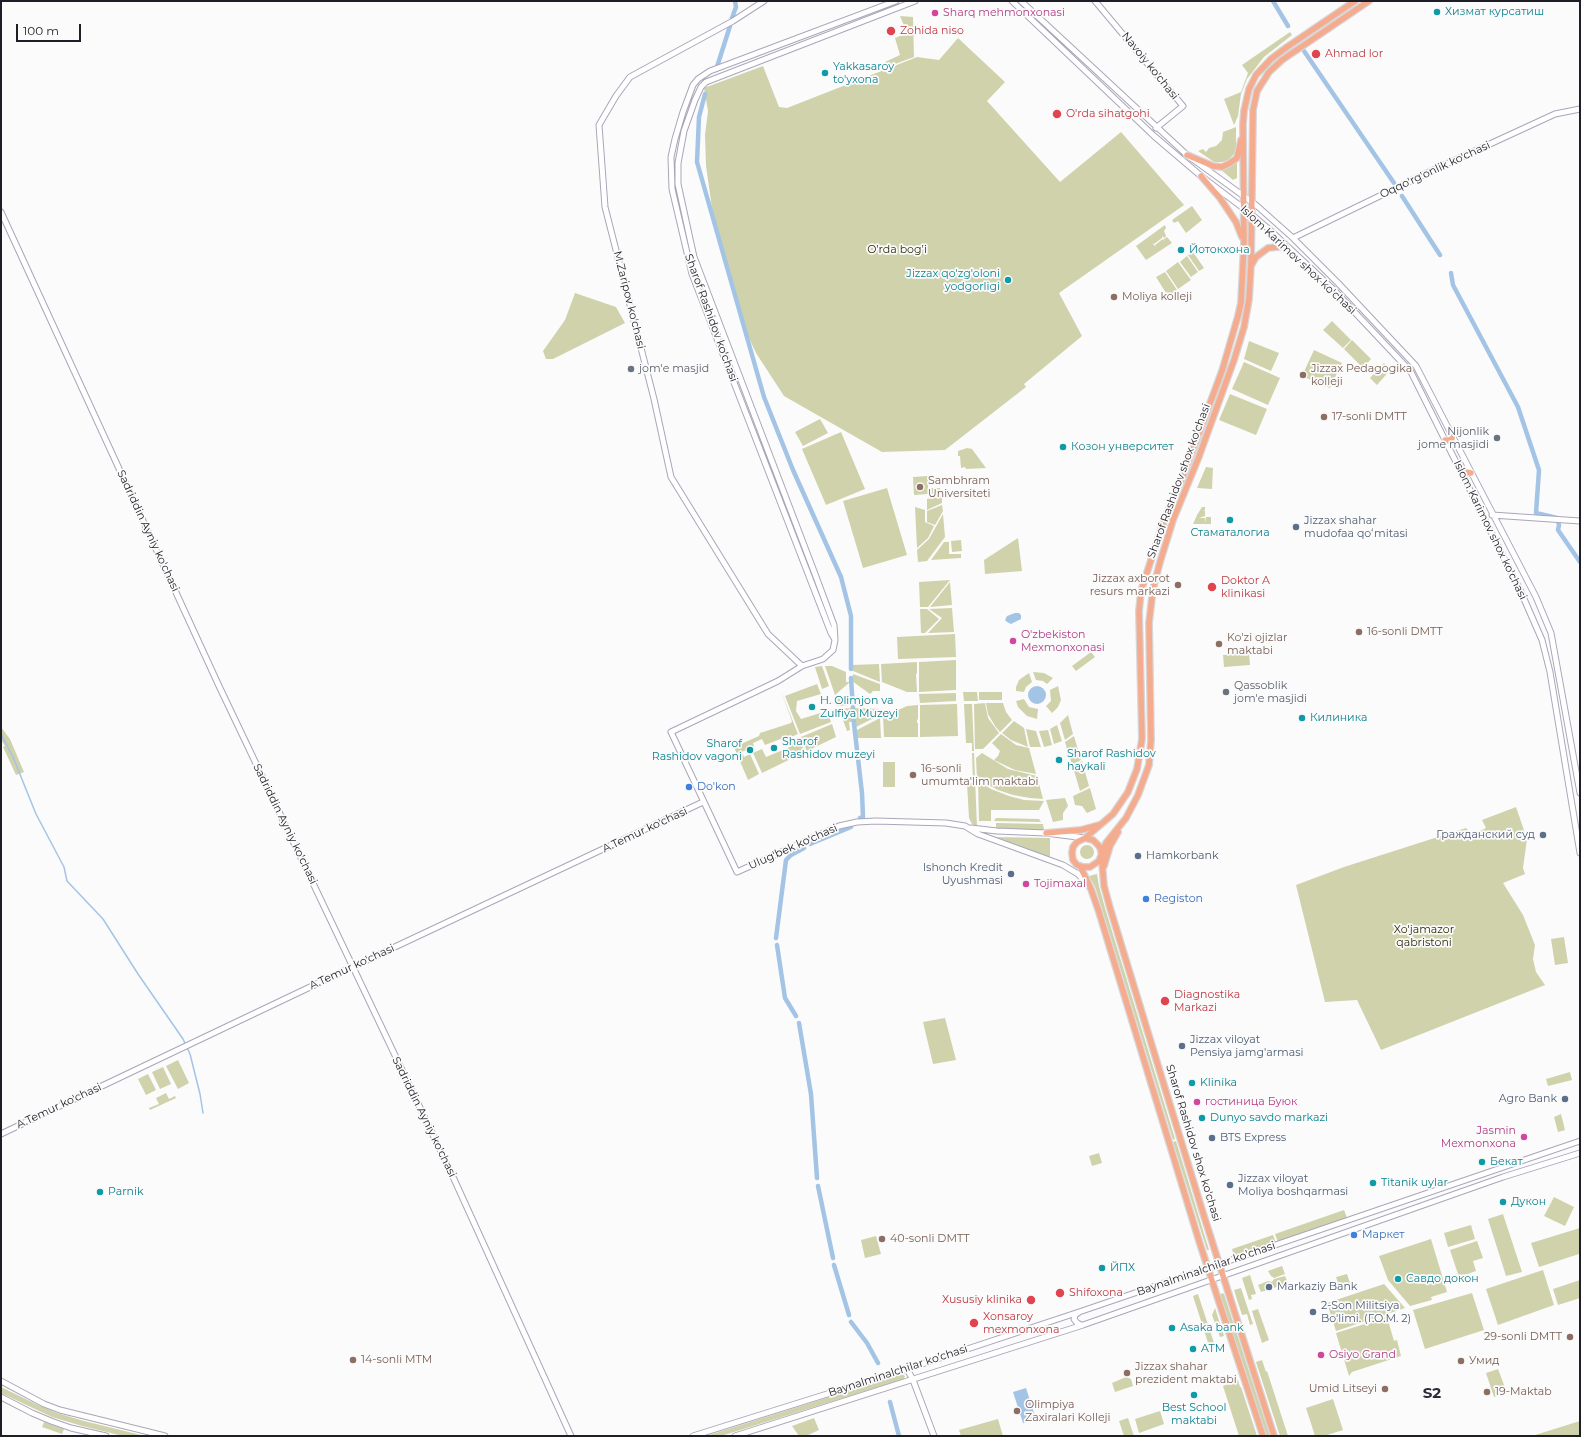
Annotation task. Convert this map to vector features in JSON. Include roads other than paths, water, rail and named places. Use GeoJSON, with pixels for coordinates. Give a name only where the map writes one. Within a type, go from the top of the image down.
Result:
{"type":"FeatureCollection","features":[{"type":"Feature","properties":{"kind":"main road","name":"M.Zaripov ko'chasi"},"geometry":{"type":"LineString","coordinates":[[764,1],[733,21],[630,77],[616,96],[599,125],[606,207],[654,399],[671,477],[768,634],[802,666]]}},
{"type":"Feature","properties":{"kind":"main road","name":"Sharof Rashidov ko'chasi"},"geometry":{"type":"LineString","coordinates":[[835,640],[692,274],[672,189],[671,157],[675,139],[693,85],[698,79],[710,72],[760,52],[896,1]]}},
{"type":"Feature","properties":{"kind":"main road"},"geometry":{"type":"LineString","coordinates":[[703,802],[671,732],[778,681],[802,666],[823,659],[833,650],[835,640],[834,625],[699,272],[678,184],[678,163],[684,131],[695,100],[701,87],[706,82],[762,59],[915,1]]}},
{"type":"Feature","properties":{"kind":"main road","name":"Islom Karimov shox ko'chasi"},"geometry":{"type":"LineString","coordinates":[[1012,1],[1173,152],[1201,176],[1244,208],[1332,288],[1411,372],[1521,592],[1542,640],[1551,679],[1580,853]]}},
{"type":"Feature","properties":{"kind":"main road","name":"Islom Karimov shox ko'chasi"},"geometry":{"type":"LineString","coordinates":[[1021,1],[1187,156],[1252,202],[1293,238],[1338,283],[1416,366],[1536,598],[1551,633],[1580,793]]}},
{"type":"Feature","properties":{"kind":"main road","name":"Navoiy ko'chasi"},"geometry":{"type":"LineString","coordinates":[[1095,1],[1183,106],[1156,128]]}},
{"type":"Feature","properties":{"kind":"main road"},"geometry":{"type":"LineString","coordinates":[[1187,156],[1213,166],[1222,166],[1230,163],[1238,155],[1244,110],[1249,89],[1256,75],[1287,47],[1355,1]]}},
{"type":"Feature","properties":{"kind":"main road","name":"Sharof Rashidov shox ko'chasi"},"geometry":{"type":"LineString","coordinates":[[1080,866],[1087,868],[1094,866],[1099,861],[1106,843],[1126,818],[1141,790],[1147,770],[1150,754],[1149,623],[1153,589],[1173,520],[1198,459],[1234,360],[1244,327],[1249,299],[1254,110],[1258,91],[1261,83],[1269,72],[1282,60],[1369,1]]}},
{"type":"Feature","properties":{"kind":"main road"},"geometry":{"type":"LineString","coordinates":[[760,52],[762,59]]}},
{"type":"Feature","properties":{"kind":"main road","name":"Oqqo'rg'onlik ko'chasi"},"geometry":{"type":"LineString","coordinates":[[1293,238],[1555,114],[1580,109]]}},
{"type":"Feature","properties":{"kind":"main road","name":"Sharof Rashidov shox ko'chasi"},"geometry":{"type":"LineString","coordinates":[[1243,124],[1244,244],[1241,303],[1222,370],[1183,476],[1160,532],[1141,591],[1138,611],[1142,738],[1139,763],[1125,798],[1113,814],[1085,838],[1077,842],[1072,850],[1073,860],[1080,866],[1091,889],[1208,1268],[1263,1436]]}},
{"type":"Feature","properties":{"kind":"main road"},"geometry":{"type":"LineString","coordinates":[[1173,152],[1178,147]]}},
{"type":"Feature","properties":{"kind":"main road"},"geometry":{"type":"LineString","coordinates":[[1201,176],[1220,198],[1236,222],[1244,244]]}},
{"type":"Feature","properties":{"kind":"main road","name":"Sadriddin Ayniy ko'chasi"},"geometry":{"type":"LineString","coordinates":[[1,212],[219,686],[286,825],[351,967],[454,1179],[570,1436]]}},
{"type":"Feature","properties":{"kind":"main road"},"geometry":{"type":"LineString","coordinates":[[1251,264],[1256,257],[1268,248],[1286,246]]}},
{"type":"Feature","properties":{"kind":"main road"},"geometry":{"type":"LineString","coordinates":[[692,274],[699,272]]}},
{"type":"Feature","properties":{"kind":"main road"},"geometry":{"type":"LineString","coordinates":[[1205,414],[1210,413],[1213,417]]}},
{"type":"Feature","properties":{"kind":"main road"},"geometry":{"type":"LineString","coordinates":[[1445,440],[1449,441],[1452,436]]}},
{"type":"Feature","properties":{"kind":"main road"},"geometry":{"type":"LineString","coordinates":[[1464,477],[1466,472],[1471,473]]}},
{"type":"Feature","properties":{"kind":"main road"},"geometry":{"type":"LineString","coordinates":[[1492,514],[1580,521]]}},
{"type":"Feature","properties":{"kind":"main road","name":"A.Temur ko'chasi"},"geometry":{"type":"LineString","coordinates":[[1,1134],[351,967],[703,802]]}},
{"type":"Feature","properties":{"kind":"main road","name":"Ulug'bek ko'chasi"},"geometry":{"type":"LineString","coordinates":[[703,802],[737,872],[839,826],[857,822],[876,821],[946,823],[968,828]]}},
{"type":"Feature","properties":{"kind":"main road"},"geometry":{"type":"LineString","coordinates":[[1104,886],[1105,862],[1107,854],[1126,818]]}},
{"type":"Feature","properties":{"kind":"main road"},"geometry":{"type":"LineString","coordinates":[[1046,833],[1081,830],[1103,823]]}},
{"type":"Feature","properties":{"kind":"main road"},"geometry":{"type":"LineString","coordinates":[[968,828],[1046,833],[1085,838],[1094,840],[1097,843],[1101,854]]}},
{"type":"Feature","properties":{"kind":"main road"},"geometry":{"type":"LineString","coordinates":[[968,828],[988,838],[1063,865],[1078,874],[1091,889]]}},
{"type":"Feature","properties":{"kind":"main road","name":"Sharof Rashidov shox ko'chasi"},"geometry":{"type":"LineString","coordinates":[[1101,854],[1104,886],[1219,1264],[1274,1436]]}},
{"type":"Feature","properties":{"kind":"main road"},"geometry":{"type":"LineString","coordinates":[[1063,865],[1080,866]]}},
{"type":"Feature","properties":{"kind":"main road","name":"Baynalminalchilar ko’chasi"},"geometry":{"type":"LineString","coordinates":[[693,1436],[907,1369],[1079,1312],[1580,1141]]}},
{"type":"Feature","properties":{"kind":"main road","name":"Baynalminalchilar ko’chasi"},"geometry":{"type":"LineString","coordinates":[[734,1436],[914,1380],[1083,1324],[1503,1177],[1580,1153]]}},
{"type":"Feature","properties":{"kind":"main road"},"geometry":{"type":"LineString","coordinates":[[1079,1312],[1075,1317],[1075,1321],[1079,1324],[1083,1324]]}},
{"type":"Feature","properties":{"kind":"main road"},"geometry":{"type":"LineString","coordinates":[[907,1369],[914,1380],[934,1436]]}},
{"type":"Feature","properties":{"kind":"main road"},"geometry":{"type":"LineString","coordinates":[[1,1381],[44,1404],[60,1410],[165,1436]]}},
{"type":"Feature","properties":{"kind":"main road"},"geometry":{"type":"LineString","coordinates":[[1,1397],[51,1421],[71,1428],[106,1436]]}},
{"type":"Feature","properties":{"kind":"water"},"geometry":{"type":"Polygon","coordinates":[[[1019,613],[1021,615],[1021,619],[1011,624],[1005,620],[1007,616],[1019,613]]]}},
{"type":"Feature","properties":{"kind":"water"},"geometry":{"type":"Polygon","coordinates":[[[1037,686],[1043,689],[1046,695],[1043,701],[1037,704],[1031,701],[1028,695],[1031,689],[1037,686]]]}},
{"type":"Feature","properties":{"kind":"water"},"geometry":{"type":"Polygon","coordinates":[[[1026,1388],[1036,1419],[1023,1423],[1013,1392],[1026,1388]]]}},
{"type":"Feature","properties":{"kind":"waterway"},"geometry":{"type":"LineString","coordinates":[[732,18],[736,7],[735,1]]}},
{"type":"Feature","properties":{"kind":"waterway"},"geometry":{"type":"LineString","coordinates":[[1273,1],[1288,26]]}},
{"type":"Feature","properties":{"kind":"waterway"},"geometry":{"type":"LineString","coordinates":[[716,70],[730,26]]}},
{"type":"Feature","properties":{"kind":"waterway"},"geometry":{"type":"LineString","coordinates":[[1304,51],[1394,183]]}},
{"type":"Feature","properties":{"kind":"waterway"},"geometry":{"type":"LineString","coordinates":[[705,94],[699,117],[697,162],[764,397],[793,470],[841,577],[851,616],[851,669]]}},
{"type":"Feature","properties":{"kind":"waterway"},"geometry":{"type":"LineString","coordinates":[[1402,196],[1440,255]]}},
{"type":"Feature","properties":{"kind":"waterway"},"geometry":{"type":"LineString","coordinates":[[1451,273],[1453,285],[1518,407],[1539,470],[1536,513],[1557,518],[1559,525],[1558,530],[1580,562]]}},
{"type":"Feature","properties":{"kind":"waterway"},"geometry":{"type":"LineString","coordinates":[[851,678],[854,724],[862,793],[863,817],[860,818]]}},
{"type":"Feature","properties":{"kind":"waterway"},"geometry":{"type":"LineString","coordinates":[[1,734],[13,757],[36,814],[64,867],[67,881],[103,919],[138,974],[183,1039],[190,1054],[203,1113]]}},
{"type":"Feature","properties":{"kind":"waterway"},"geometry":{"type":"LineString","coordinates":[[810,844],[851,827]]}},
{"type":"Feature","properties":{"kind":"waterway"},"geometry":{"type":"LineString","coordinates":[[776,938],[786,860],[791,855],[804,848]]}},
{"type":"Feature","properties":{"kind":"waterway"},"geometry":{"type":"LineString","coordinates":[[777,945],[785,998],[796,1016]]}},
{"type":"Feature","properties":{"kind":"waterway"},"geometry":{"type":"LineString","coordinates":[[799,1023],[811,1094],[817,1178]]}},
{"type":"Feature","properties":{"kind":"waterway"},"geometry":{"type":"LineString","coordinates":[[818,1186],[833,1258]]}},
{"type":"Feature","properties":{"kind":"waterway"},"geometry":{"type":"LineString","coordinates":[[834,1265],[849,1315]]}},
{"type":"Feature","properties":{"kind":"waterway"},"geometry":{"type":"LineString","coordinates":[[851,1322],[867,1343],[878,1363]]}},
{"type":"Feature","properties":{"kind":"waterway"},"geometry":{"type":"LineString","coordinates":[[890,1402],[899,1436]]}},
{"type":"Feature","properties":{"kind":"place","name":"Хизмат курсатиш"},"geometry":{"type":"Point","coordinates":[1437,12]}},
{"type":"Feature","properties":{"kind":"place","name":"Sharq mehmonxonasi"},"geometry":{"type":"Point","coordinates":[935,13]}},
{"type":"Feature","properties":{"kind":"place","name":"Zohida niso"},"geometry":{"type":"Point","coordinates":[891,31]}},
{"type":"Feature","properties":{"kind":"place","name":"Ahmad lor"},"geometry":{"type":"Point","coordinates":[1316,54]}},
{"type":"Feature","properties":{"kind":"place","name":"Yakkasaroy to'yxona"},"geometry":{"type":"Point","coordinates":[825,73]}},
{"type":"Feature","properties":{"kind":"place","name":"O'rda sihatgohi"},"geometry":{"type":"Point","coordinates":[1057,114]}},
{"type":"Feature","properties":{"kind":"place","name":"Йотокхона"},"geometry":{"type":"Point","coordinates":[1181,250]}},
{"type":"Feature","properties":{"kind":"place","name":"Jizzax qo'zg'oloni yodgorligi"},"geometry":{"type":"Point","coordinates":[1008,280]}},
{"type":"Feature","properties":{"kind":"place","name":"Moliya kolleji"},"geometry":{"type":"Point","coordinates":[1114,297]}},
{"type":"Feature","properties":{"kind":"place","name":"jom'e masjid"},"geometry":{"type":"Point","coordinates":[631,369]}},
{"type":"Feature","properties":{"kind":"place","name":"Jizzax Pedagogika kolleji"},"geometry":{"type":"Point","coordinates":[1303,375]}},
{"type":"Feature","properties":{"kind":"place","name":"17-sonli DMTT"},"geometry":{"type":"Point","coordinates":[1324,417]}},
{"type":"Feature","properties":{"kind":"place","name":"Nijonlik jome masjidi"},"geometry":{"type":"Point","coordinates":[1497,438]}},
{"type":"Feature","properties":{"kind":"place","name":"Козон унверситет"},"geometry":{"type":"Point","coordinates":[1063,447]}},
{"type":"Feature","properties":{"kind":"place","name":"Sambhram Universiteti"},"geometry":{"type":"Point","coordinates":[920,487]}},
{"type":"Feature","properties":{"kind":"place","name":"Стаматалогиа"},"geometry":{"type":"Point","coordinates":[1230,520]}},
{"type":"Feature","properties":{"kind":"place","name":"Jizzax shahar mudofaa qoʻmitasi"},"geometry":{"type":"Point","coordinates":[1296,527]}},
{"type":"Feature","properties":{"kind":"place","name":"Jizzax axborot resurs markazi"},"geometry":{"type":"Point","coordinates":[1178,585]}},
{"type":"Feature","properties":{"kind":"place","name":"Doktor A klinikasi"},"geometry":{"type":"Point","coordinates":[1212,587]}},
{"type":"Feature","properties":{"kind":"place","name":"16-sonli DMTT"},"geometry":{"type":"Point","coordinates":[1359,632]}},
{"type":"Feature","properties":{"kind":"place","name":"O'zbekiston Mexmonxonasi"},"geometry":{"type":"Point","coordinates":[1013,641]}},
{"type":"Feature","properties":{"kind":"place","name":"Ko'zi ojizlar maktabi"},"geometry":{"type":"Point","coordinates":[1219,644]}},
{"type":"Feature","properties":{"kind":"place","name":"Qassoblik jom'e masjidi"},"geometry":{"type":"Point","coordinates":[1226,692]}},
{"type":"Feature","properties":{"kind":"place","name":"H. Olimjon va Zulfiya Muzeyi"},"geometry":{"type":"Point","coordinates":[812,707]}},
{"type":"Feature","properties":{"kind":"place","name":"Килиника"},"geometry":{"type":"Point","coordinates":[1302,718]}},
{"type":"Feature","properties":{"kind":"place","name":"Sharof Rashidov muzeyi"},"geometry":{"type":"Point","coordinates":[774,748]}},
{"type":"Feature","properties":{"kind":"place","name":"Sharof Rashidov vagoni"},"geometry":{"type":"Point","coordinates":[750,750]}},
{"type":"Feature","properties":{"kind":"place","name":"Sharof Rashidov haykali"},"geometry":{"type":"Point","coordinates":[1059,760]}},
{"type":"Feature","properties":{"kind":"place","name":"16-sonli umumta'lim maktabi"},"geometry":{"type":"Point","coordinates":[913,775]}},
{"type":"Feature","properties":{"kind":"place","name":"Do'kon"},"geometry":{"type":"Point","coordinates":[689,787]}},
{"type":"Feature","properties":{"kind":"place","name":"Гражданский суд"},"geometry":{"type":"Point","coordinates":[1543,835]}},
{"type":"Feature","properties":{"kind":"place","name":"Hamkorbank"},"geometry":{"type":"Point","coordinates":[1138,856]}},
{"type":"Feature","properties":{"kind":"place","name":"Ishonch Kredit Uyushmasi"},"geometry":{"type":"Point","coordinates":[1011,874]}},
{"type":"Feature","properties":{"kind":"place","name":"Tojimaxal"},"geometry":{"type":"Point","coordinates":[1026,884]}},
{"type":"Feature","properties":{"kind":"place","name":"Registon"},"geometry":{"type":"Point","coordinates":[1146,899]}},
{"type":"Feature","properties":{"kind":"place","name":"Diagnostika Markazi"},"geometry":{"type":"Point","coordinates":[1165,1001]}},
{"type":"Feature","properties":{"kind":"place","name":"Jizzax viloyat Pensiya jamg'armasi"},"geometry":{"type":"Point","coordinates":[1182,1046]}},
{"type":"Feature","properties":{"kind":"place","name":"Klinika"},"geometry":{"type":"Point","coordinates":[1192,1083]}},
{"type":"Feature","properties":{"kind":"place","name":"Agro Bank"},"geometry":{"type":"Point","coordinates":[1565,1099]}},
{"type":"Feature","properties":{"kind":"place","name":"гостиница Буюк"},"geometry":{"type":"Point","coordinates":[1197,1102]}},
{"type":"Feature","properties":{"kind":"place","name":"Dunyo savdo markazi"},"geometry":{"type":"Point","coordinates":[1202,1118]}},
{"type":"Feature","properties":{"kind":"place","name":"Jasmin Mexmonxona"},"geometry":{"type":"Point","coordinates":[1524,1137]}},
{"type":"Feature","properties":{"kind":"place","name":"BTS Express"},"geometry":{"type":"Point","coordinates":[1212,1138]}},
{"type":"Feature","properties":{"kind":"place","name":"Бекат"},"geometry":{"type":"Point","coordinates":[1482,1162]}},
{"type":"Feature","properties":{"kind":"place","name":"Titanik uylar"},"geometry":{"type":"Point","coordinates":[1373,1183]}},
{"type":"Feature","properties":{"kind":"place","name":"Jizzax viloyat Moliya boshqarmasi"},"geometry":{"type":"Point","coordinates":[1230,1185]}},
{"type":"Feature","properties":{"kind":"place","name":"Parnik"},"geometry":{"type":"Point","coordinates":[100,1192]}},
{"type":"Feature","properties":{"kind":"place","name":"Дукон"},"geometry":{"type":"Point","coordinates":[1503,1202]}},
{"type":"Feature","properties":{"kind":"place","name":"Маркет"},"geometry":{"type":"Point","coordinates":[1354,1235]}},
{"type":"Feature","properties":{"kind":"place","name":"40-sonli DMTT"},"geometry":{"type":"Point","coordinates":[882,1239]}},
{"type":"Feature","properties":{"kind":"place","name":"ЙПХ"},"geometry":{"type":"Point","coordinates":[1102,1268]}},
{"type":"Feature","properties":{"kind":"place","name":"Cавдо докон"},"geometry":{"type":"Point","coordinates":[1398,1279]}},
{"type":"Feature","properties":{"kind":"place","name":"Markaziy Bank"},"geometry":{"type":"Point","coordinates":[1269,1287]}},
{"type":"Feature","properties":{"kind":"place","name":"Shifoxona"},"geometry":{"type":"Point","coordinates":[1060,1293]}},
{"type":"Feature","properties":{"kind":"place","name":"Xususiy klinika"},"geometry":{"type":"Point","coordinates":[1031,1300]}},
{"type":"Feature","properties":{"kind":"place","name":"2-Son Militsiya Bo'limi. (Г.О.М. 2)"},"geometry":{"type":"Point","coordinates":[1313,1312]}},
{"type":"Feature","properties":{"kind":"place","name":"Xonsaroy mexmonxona"},"geometry":{"type":"Point","coordinates":[974,1323]}},
{"type":"Feature","properties":{"kind":"place","name":"Asaka bank"},"geometry":{"type":"Point","coordinates":[1172,1328]}},
{"type":"Feature","properties":{"kind":"place","name":"29-sonli DMTT"},"geometry":{"type":"Point","coordinates":[1570,1337]}},
{"type":"Feature","properties":{"kind":"place","name":"ATM"},"geometry":{"type":"Point","coordinates":[1193,1349]}},
{"type":"Feature","properties":{"kind":"place","name":"Osiyo Grand"},"geometry":{"type":"Point","coordinates":[1321,1355]}},
{"type":"Feature","properties":{"kind":"place","name":"14-sonli MTM"},"geometry":{"type":"Point","coordinates":[353,1360]}},
{"type":"Feature","properties":{"kind":"place","name":"Умид"},"geometry":{"type":"Point","coordinates":[1461,1361]}},
{"type":"Feature","properties":{"kind":"place","name":"Jizzax shahar prezident maktabi"},"geometry":{"type":"Point","coordinates":[1127,1373]}},
{"type":"Feature","properties":{"kind":"place","name":"Umid Litseyi"},"geometry":{"type":"Point","coordinates":[1385,1389]}},
{"type":"Feature","properties":{"kind":"place","name":"19-Maktab"},"geometry":{"type":"Point","coordinates":[1487,1392]}},
{"type":"Feature","properties":{"kind":"place","name":"Best School maktabi"},"geometry":{"type":"Point","coordinates":[1194,1395]}},
{"type":"Feature","properties":{"kind":"place","name":"Olimpiya Zaxiralari Kolleji"},"geometry":{"type":"Point","coordinates":[1017,1411]}},
{"type":"Feature","properties":{"kind":"district","name":"S2"},"geometry":{"type":"Point","coordinates":[1432,1394]}},
{"type":"Feature","properties":{"kind":"park label","name":"O’rda bog’i"},"geometry":{"type":"Point","coordinates":[897,250]}},
{"type":"Feature","properties":{"kind":"park label","name":"Xo'jamazor qabristoni"},"geometry":{"type":"Point","coordinates":[1424,936]}}]}
